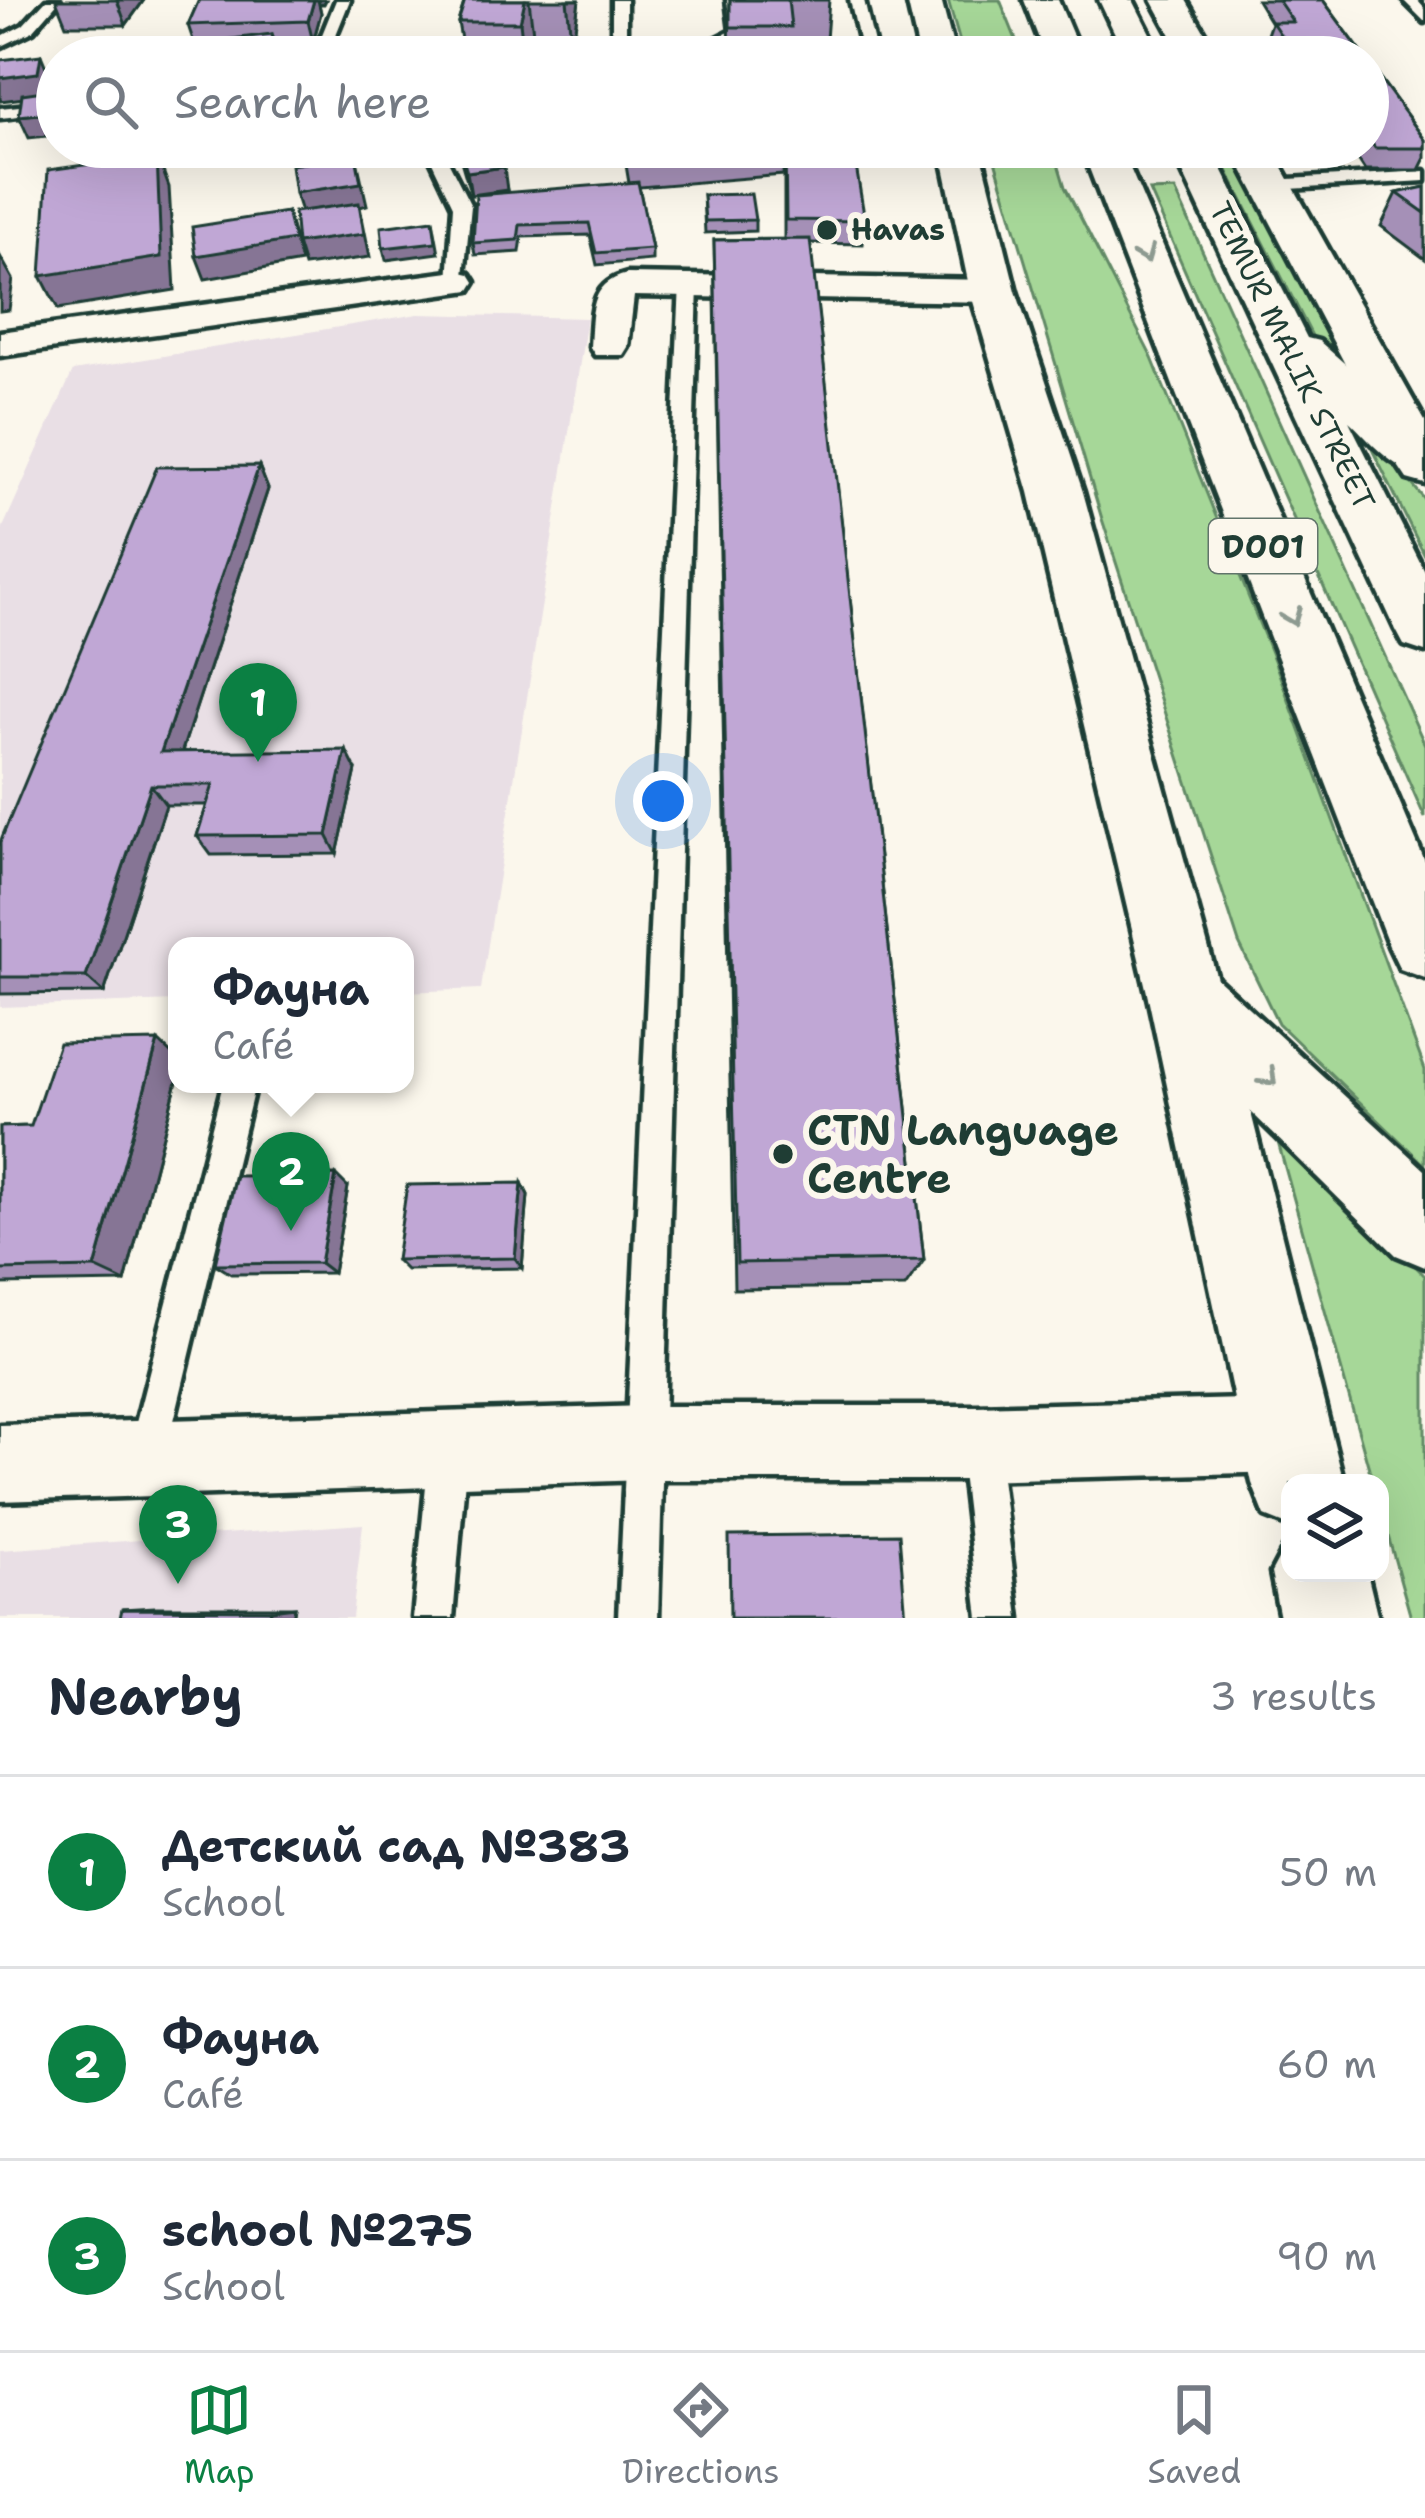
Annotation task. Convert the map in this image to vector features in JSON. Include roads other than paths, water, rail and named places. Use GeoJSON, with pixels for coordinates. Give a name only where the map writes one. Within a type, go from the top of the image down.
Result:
{"type":"FeatureCollection","features":[{"type":"Feature","properties":{"kind":"main road"},"geometry":{"type":"LineString","coordinates":[[924,0],[933,36]]}},
{"type":"Feature","properties":{"kind":"main road"},"geometry":{"type":"LineString","coordinates":[[1041,0],[1056,36]]}},
{"type":"Feature","properties":{"kind":"main road"},"geometry":{"type":"LineString","coordinates":[[1116,0],[1134,36]]}},
{"type":"Feature","properties":{"kind":"main road"},"geometry":{"type":"LineString","coordinates":[[965,168],[993,291],[1056,492],[1185,997],[1292,1459]]}},
{"type":"Feature","properties":{"kind":"main road","name":"D001"},"geometry":{"type":"LineString","coordinates":[[1110,168],[1425,946]]}},
{"type":"Feature","properties":{"kind":"main road","name":"TEMUR MALIK STREET"},"geometry":{"type":"LineString","coordinates":[[1201,168],[1425,630]]}},
{"type":"Feature","properties":{"kind":"main road"},"geometry":{"type":"LineString","coordinates":[[1263,168],[1422,462]]}},
{"type":"Feature","properties":{"kind":"main road"},"geometry":{"type":"LineString","coordinates":[[1276,327],[1422,462]]}},
{"type":"Feature","properties":{"kind":"main road"},"geometry":{"type":"LineString","coordinates":[[1185,997],[1425,1226]]}},
{"type":"Feature","properties":{"kind":"main road"},"geometry":{"type":"LineString","coordinates":[[1321,1582],[1330,1618]]}},
{"type":"Feature","properties":{"kind":"street"},"geometry":{"type":"LineString","coordinates":[[0,344],[458,282]]}},
{"type":"Feature","properties":{"kind":"street"},"geometry":{"type":"LineString","coordinates":[[609,347],[614,292],[627,285],[993,291]]}},
{"type":"Feature","properties":{"kind":"street"},"geometry":{"type":"LineString","coordinates":[[0,1463],[645,1443],[977,1443],[1292,1459]]}},
{"type":"Feature","properties":{"kind":"lane"},"geometry":{"type":"LineString","coordinates":[[0,43],[28,28],[53,0]]}},
{"type":"Feature","properties":{"kind":"lane"},"geometry":{"type":"LineString","coordinates":[[328,36],[343,0]]}},
{"type":"Feature","properties":{"kind":"lane"},"geometry":{"type":"LineString","coordinates":[[619,36],[620,0]]}},
{"type":"Feature","properties":{"kind":"lane"},"geometry":{"type":"LineString","coordinates":[[732,36],[738,33],[734,0]]}},
{"type":"Feature","properties":{"kind":"lane"},"geometry":{"type":"LineString","coordinates":[[857,0],[865,36]]}},
{"type":"Feature","properties":{"kind":"lane"},"geometry":{"type":"LineString","coordinates":[[1410,0],[1425,18]]}},
{"type":"Feature","properties":{"kind":"lane"},"geometry":{"type":"LineString","coordinates":[[0,113],[36,109]]}},
{"type":"Feature","properties":{"kind":"lane"},"geometry":{"type":"LineString","coordinates":[[443,168],[462,206],[458,282]]}},
{"type":"Feature","properties":{"kind":"lane"},"geometry":{"type":"LineString","coordinates":[[1295,168],[1425,176]]}},
{"type":"Feature","properties":{"kind":"lane"},"geometry":{"type":"LineString","coordinates":[[638,1618],[689,284]]}},
{"type":"Feature","properties":{"kind":"lane"},"geometry":{"type":"LineString","coordinates":[[146,1458],[237,1093]]}},
{"type":"Feature","properties":{"kind":"lane"},"geometry":{"type":"LineString","coordinates":[[977,1443],[998,1618]]}},
{"type":"Feature","properties":{"kind":"lane"},"geometry":{"type":"LineString","coordinates":[[434,1618],[448,1448]]}},
{"type":"Feature","properties":{"kind":"place","name":"Havas"},"geometry":{"type":"Point","coordinates":[827,230]}},
{"type":"Feature","properties":{"kind":"place","name":"Детский сад №383"},"geometry":{"type":"Point","coordinates":[258,762]}},
{"type":"Feature","properties":{"kind":"place","name":"CTN Language Centre"},"geometry":{"type":"Point","coordinates":[783,1154]}},
{"type":"Feature","properties":{"kind":"place","name":"Фауна"},"geometry":{"type":"Point","coordinates":[291,1231]}},
{"type":"Feature","properties":{"kind":"place","name":"school №275"},"geometry":{"type":"Point","coordinates":[178,1584]}}]}
